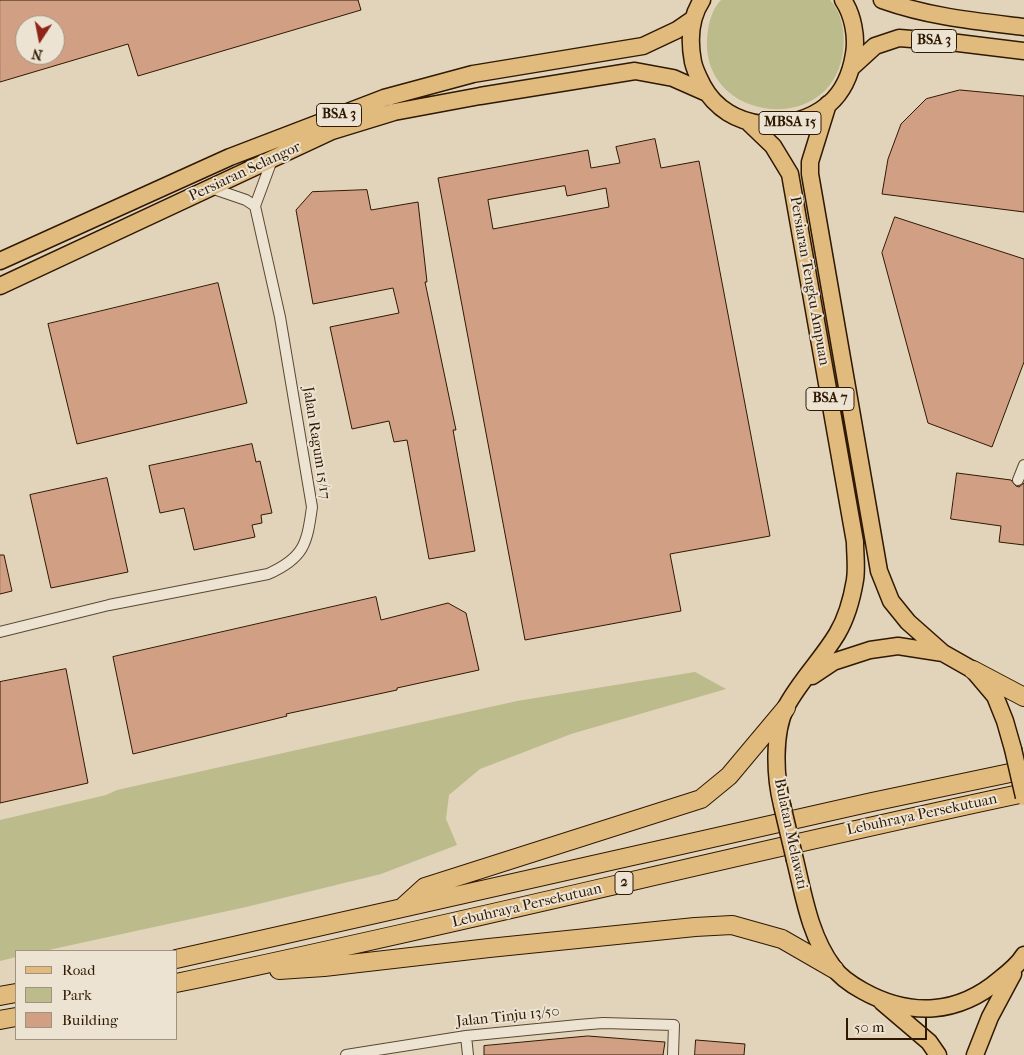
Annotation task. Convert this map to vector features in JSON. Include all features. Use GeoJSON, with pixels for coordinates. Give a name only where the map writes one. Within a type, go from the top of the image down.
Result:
{"type":"FeatureCollection","features":[{"type":"Feature","properties":{"kind":"highway"},"geometry":{"type":"LineString","coordinates":[[973,670],[1024,697]]}},
{"type":"Feature","properties":{"kind":"highway"},"geometry":{"type":"LineString","coordinates":[[400,909],[425,887],[701,799],[728,776],[786,708]]}},
{"type":"Feature","properties":{"kind":"highway","name":"Lebuhraya Persekutuan"},"geometry":{"type":"LineString","coordinates":[[178,959],[872,802],[1024,770]]}},
{"type":"Feature","properties":{"kind":"highway","name":"Lebuhraya Persekutuan"},"geometry":{"type":"LineString","coordinates":[[178,983],[591,892],[877,824],[1024,793]]}},
{"type":"Feature","properties":{"kind":"highway"},"geometry":{"type":"LineString","coordinates":[[225,973],[324,967],[695,926],[732,925],[782,939],[834,969]]}},
{"type":"Feature","properties":{"kind":"highway"},"geometry":{"type":"LineString","coordinates":[[0,996],[15,993]]}},
{"type":"Feature","properties":{"kind":"highway"},"geometry":{"type":"LineString","coordinates":[[0,1020],[15,1017]]}},
{"type":"Feature","properties":{"kind":"main road","name":"MBSA 15"},"geometry":{"type":"LineString","coordinates":[[702,0],[694,19],[690,45],[694,70],[707,94],[732,115],[748,122],[776,126],[804,120],[828,104],[843,87],[852,66],[856,45],[853,24],[842,0]]}},
{"type":"Feature","properties":{"kind":"main road","name":"BSA 3"},"geometry":{"type":"LineString","coordinates":[[882,0],[912,10],[953,19],[1024,27]]}},
{"type":"Feature","properties":{"kind":"main road","name":"Persiaran Selangor"},"geometry":{"type":"LineString","coordinates":[[0,261],[230,157],[384,98],[473,74],[643,46],[677,30],[694,19]]}},
{"type":"Feature","properties":{"kind":"main road","name":"BSA 3"},"geometry":{"type":"LineString","coordinates":[[852,66],[875,46],[899,38],[1024,51]]}},
{"type":"Feature","properties":{"kind":"main road","name":"Persiaran Selangor"},"geometry":{"type":"LineString","coordinates":[[0,286],[332,131],[394,112],[635,71],[673,78],[707,94]]}},
{"type":"Feature","properties":{"kind":"main road","name":"Persiaran Tengku Ampuan"},"geometry":{"type":"LineString","coordinates":[[828,104],[810,162],[810,174],[879,571],[890,601],[908,622],[943,653]]}},
{"type":"Feature","properties":{"kind":"main road","name":"Persiaran Tengku Ampuan"},"geometry":{"type":"LineString","coordinates":[[748,122],[773,146],[790,174],[855,542],[856,579],[849,605],[837,633],[804,681]]}},
{"type":"Feature","properties":{"kind":"main road","name":"Bulatan Melawati"},"geometry":{"type":"LineString","coordinates":[[1021,960],[985,992],[951,1006],[915,1008],[880,1000],[852,984],[834,969],[820,947],[810,920],[778,788],[776,761],[779,734],[786,708],[804,681],[833,662],[870,650],[898,646],[943,653],[973,670],[995,696],[1005,721],[1024,797]]}},
{"type":"Feature","properties":{"kind":"main road"},"geometry":{"type":"LineString","coordinates":[[975,1055],[990,1017],[1021,960]]}},
{"type":"Feature","properties":{"kind":"main road"},"geometry":{"type":"LineString","coordinates":[[880,1000],[928,1042],[938,1055]]}},
{"type":"Feature","properties":{"kind":"street"},"geometry":{"type":"LineString","coordinates":[[211,188],[246,200],[255,206],[272,160]]}},
{"type":"Feature","properties":{"kind":"street","name":"Jalan Ragum 15/17"},"geometry":{"type":"LineString","coordinates":[[0,632],[109,605],[268,574],[289,563],[303,547],[308,534],[312,507],[280,317],[255,206]]}},
{"type":"Feature","properties":{"kind":"street"},"geometry":{"type":"LineString","coordinates":[[1018,480],[1024,465]]}},
{"type":"Feature","properties":{"kind":"street","name":"Jalan Tinju 13/50"},"geometry":{"type":"LineString","coordinates":[[346,1055],[466,1036],[603,1023],[674,1025],[673,1055]]}},
{"type":"Feature","properties":{"kind":"street"},"geometry":{"type":"LineString","coordinates":[[466,1036],[468,1055]]}},
{"type":"Feature","properties":{"kind":"green space"},"geometry":{"type":"Polygon","coordinates":[[[721,0],[830,0],[841,20],[844,35],[842,58],[831,83],[813,100],[790,108],[766,108],[743,101],[724,87],[711,66],[707,39],[712,13],[721,0]]]}},
{"type":"Feature","properties":{"kind":"green space"},"geometry":{"type":"Polygon","coordinates":[[[695,672],[726,689],[571,734],[480,769],[449,795],[446,819],[457,845],[381,874],[246,907],[49,950],[15,950],[15,957],[0,961],[0,820],[106,795],[117,790],[517,701],[695,672]]]}},
{"type":"Feature","properties":{"kind":"building"},"geometry":{"type":"Polygon","coordinates":[[[0,0],[358,0],[361,10],[138,76],[128,44],[65,63],[65,15],[15,15],[15,65],[57,65],[0,82],[0,0]]]}},
{"type":"Feature","properties":{"kind":"building"},"geometry":{"type":"Polygon","coordinates":[[[960,90],[1024,96],[1024,212],[882,194],[888,159],[901,124],[926,99],[960,90]]]}},
{"type":"Feature","properties":{"kind":"building"},"geometry":{"type":"Polygon","coordinates":[[[655,139],[661,168],[699,161],[770,536],[670,554],[681,611],[525,640],[438,178],[588,150],[591,168],[620,163],[616,147],[655,139]],[[565,186],[488,200],[493,229],[609,207],[606,188],[567,196],[565,186]]]}},
{"type":"Feature","properties":{"kind":"building"},"geometry":{"type":"Polygon","coordinates":[[[367,190],[371,210],[418,202],[427,282],[425,282],[456,430],[453,430],[475,551],[429,559],[407,440],[394,442],[389,421],[352,429],[330,327],[399,313],[393,288],[313,304],[296,210],[312,192],[367,190]]]}},
{"type":"Feature","properties":{"kind":"building"},"geometry":{"type":"Polygon","coordinates":[[[895,217],[1024,259],[1024,362],[992,447],[928,423],[882,253],[895,217]]]}},
{"type":"Feature","properties":{"kind":"building"},"geometry":{"type":"Polygon","coordinates":[[[218,283],[247,403],[77,444],[48,324],[218,283]]]}},
{"type":"Feature","properties":{"kind":"building"},"geometry":{"type":"Polygon","coordinates":[[[252,444],[256,462],[260,461],[272,513],[261,515],[262,523],[252,525],[255,537],[194,550],[184,508],[160,513],[149,466],[252,444]]]}},
{"type":"Feature","properties":{"kind":"building"},"geometry":{"type":"Polygon","coordinates":[[[957,473],[1011,480],[1019,487],[1024,483],[1024,545],[999,542],[1001,526],[951,519],[957,473]]]}},
{"type":"Feature","properties":{"kind":"building"},"geometry":{"type":"Polygon","coordinates":[[[107,478],[128,572],[51,588],[30,495],[107,478]]]}},
{"type":"Feature","properties":{"kind":"building"},"geometry":{"type":"Polygon","coordinates":[[[0,555],[4,555],[12,591],[0,594],[0,555]]]}},
{"type":"Feature","properties":{"kind":"building"},"geometry":{"type":"Polygon","coordinates":[[[376,597],[381,620],[448,603],[466,613],[479,670],[286,714],[287,716],[133,754],[113,657],[376,597]]]}},
{"type":"Feature","properties":{"kind":"building"},"geometry":{"type":"Polygon","coordinates":[[[66,669],[88,783],[0,803],[0,682],[66,669]]]}},
{"type":"Feature","properties":{"kind":"building"},"geometry":{"type":"Polygon","coordinates":[[[588,1036],[665,1042],[663,1055],[484,1055],[484,1046],[588,1036]]]}},
{"type":"Feature","properties":{"kind":"building"},"geometry":{"type":"Polygon","coordinates":[[[696,1040],[745,1044],[744,1055],[695,1055],[696,1040]]]}}]}
